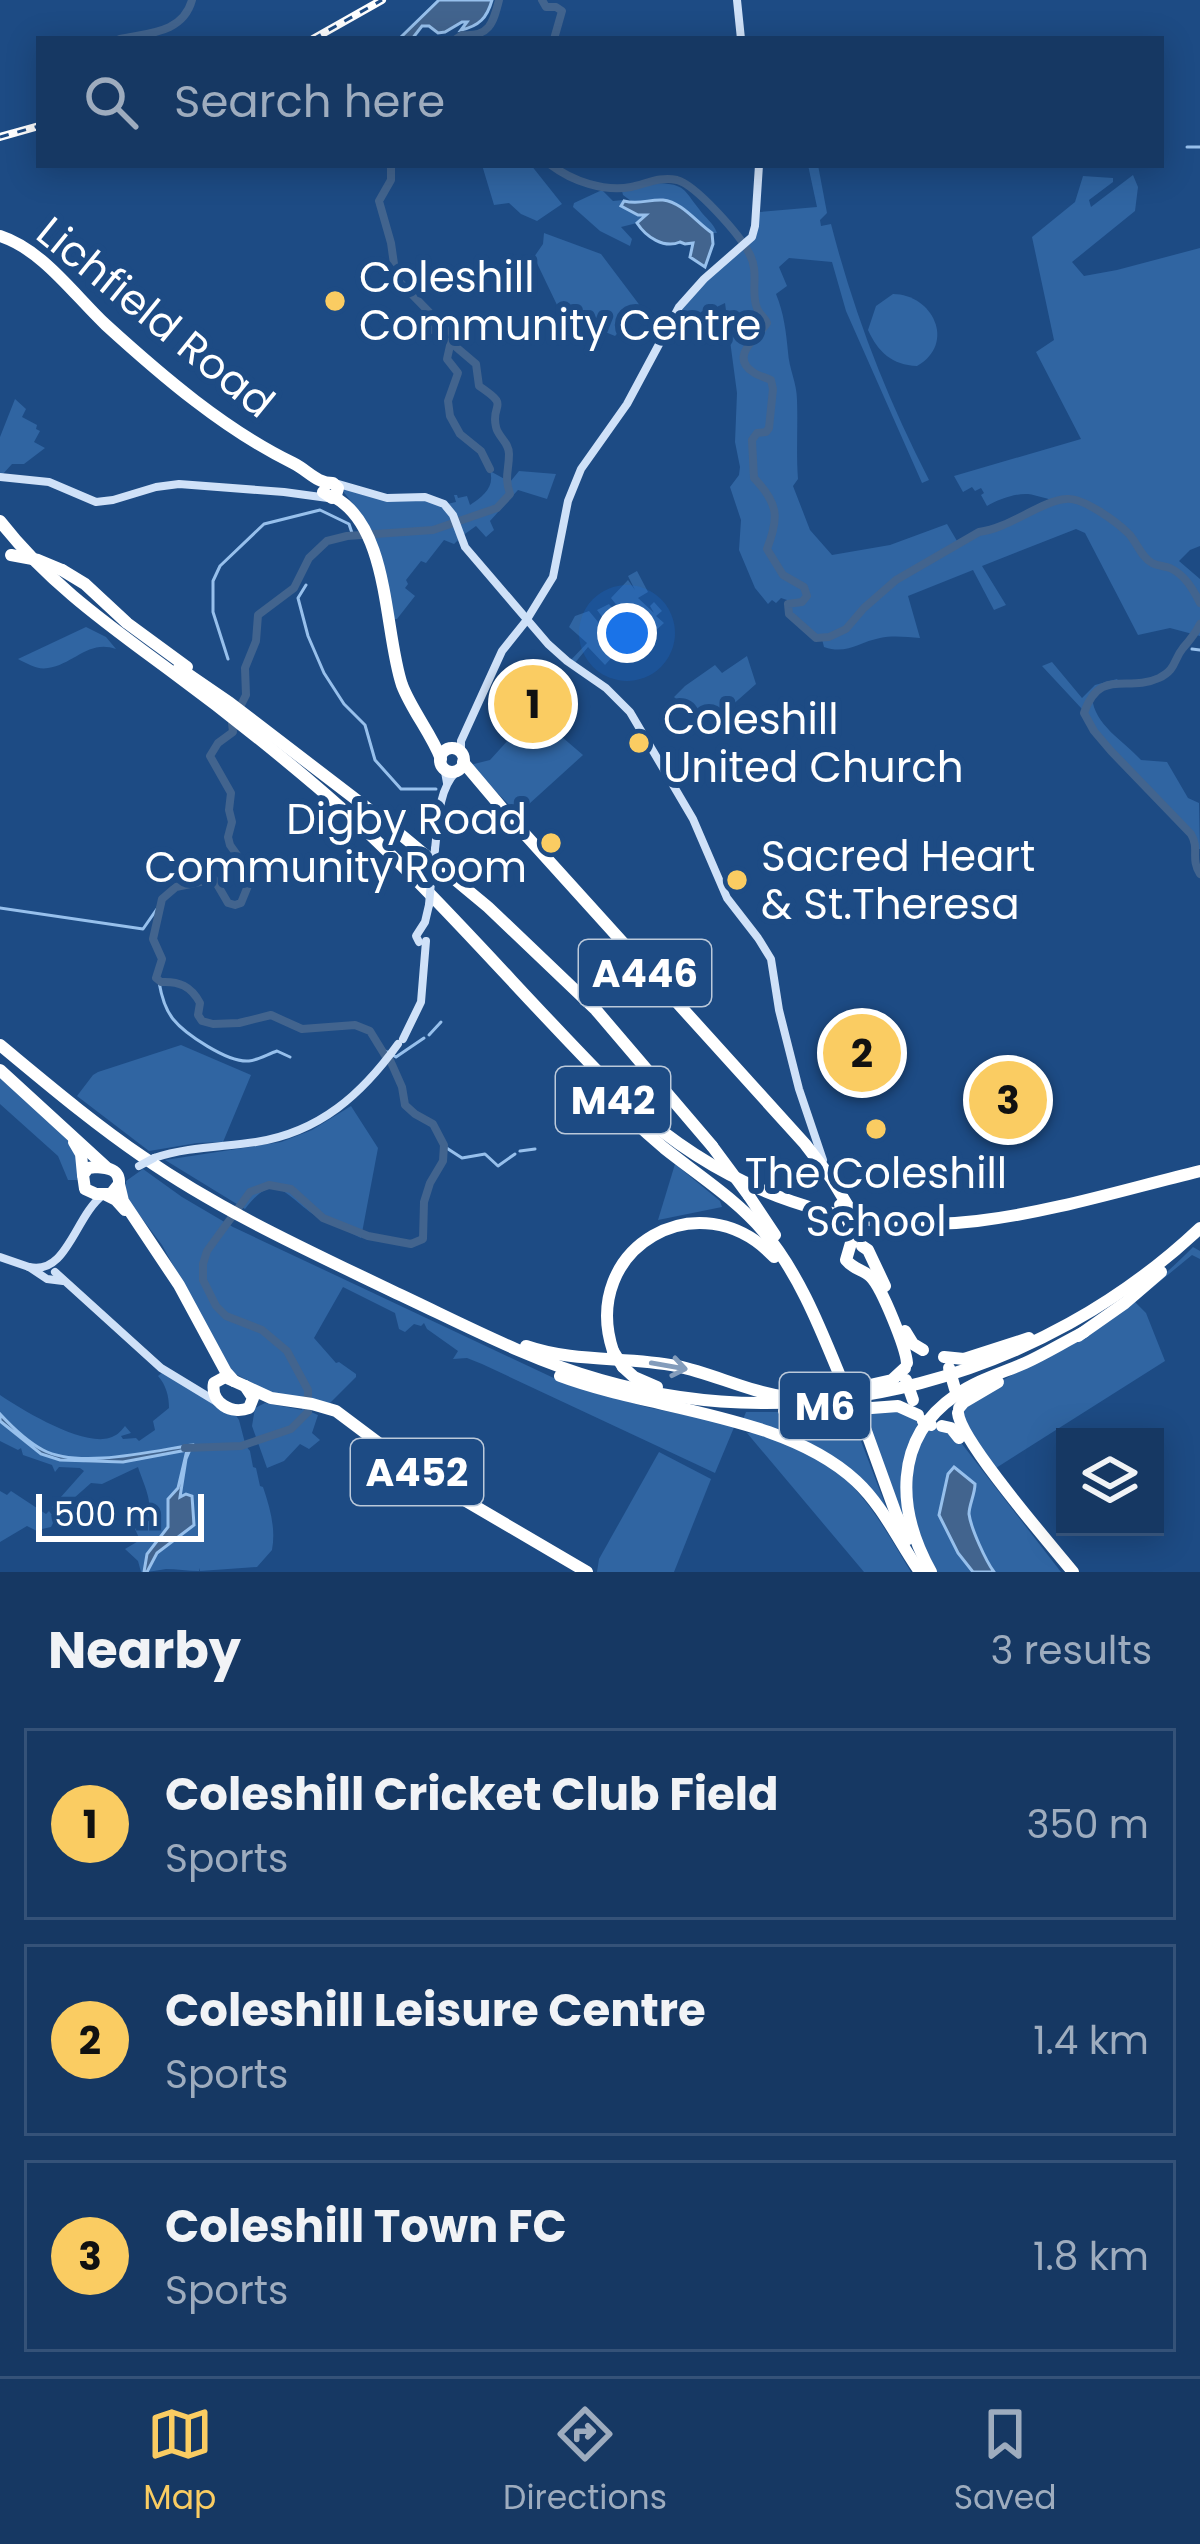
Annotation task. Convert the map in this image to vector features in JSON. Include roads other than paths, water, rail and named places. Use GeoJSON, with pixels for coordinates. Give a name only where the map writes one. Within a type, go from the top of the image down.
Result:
{"type":"FeatureCollection","features":[{"type":"Feature","properties":{"kind":"highway","name":"Lichfield Road"},"geometry":{"type":"LineString","coordinates":[[1,236],[185,395],[263,452],[331,491]]}},
{"type":"Feature","properties":{"kind":"highway","name":"A446"},"geometry":{"type":"LineString","coordinates":[[331,491],[368,535],[411,705],[453,761],[829,1180]]}},
{"type":"Feature","properties":{"kind":"highway","name":"M42"},"geometry":{"type":"LineString","coordinates":[[0,511],[45,564],[84,599],[388,824],[488,907],[596,1010]]}},
{"type":"Feature","properties":{"kind":"highway","name":"M42"},"geometry":{"type":"LineString","coordinates":[[0,521],[81,604],[229,705]]}},
{"type":"Feature","properties":{"kind":"highway","name":"M42"},"geometry":{"type":"LineString","coordinates":[[5,554],[62,570],[229,705]]}},
{"type":"Feature","properties":{"kind":"highway","name":"M42"},"geometry":{"type":"LineString","coordinates":[[246,718],[267,736]]}},
{"type":"Feature","properties":{"kind":"highway","name":"M42"},"geometry":{"type":"LineString","coordinates":[[246,718],[395,860],[633,1121],[729,1198],[764,1233],[788,1267],[825,1340],[896,1514],[925,1572]]}},
{"type":"Feature","properties":{"kind":"highway","name":"M42"},"geometry":{"type":"LineString","coordinates":[[246,718],[336,775],[431,850],[583,994],[749,1196],[805,1286],[842,1384]]}},
{"type":"Feature","properties":{"kind":"highway"},"geometry":{"type":"LineString","coordinates":[[267,736],[323,776]]}},
{"type":"Feature","properties":{"kind":"highway"},"geometry":{"type":"LineString","coordinates":[[267,736],[398,855],[651,1116],[700,1152],[767,1186],[827,1208],[856,1213],[972,1216],[1200,1168]]}},
{"type":"Feature","properties":{"kind":"highway","name":"A446"},"geometry":{"type":"LineString","coordinates":[[453,761],[810,1142],[848,1214],[860,1249],[909,1339],[923,1350]]}},
{"type":"Feature","properties":{"kind":"highway"},"geometry":{"type":"LineString","coordinates":[[395,860],[647,1120],[710,1165],[778,1198],[838,1215],[896,1224],[973,1222],[1200,1168]]}},
{"type":"Feature","properties":{"kind":"highway","name":"M6"},"geometry":{"type":"LineString","coordinates":[[0,1048],[100,1133],[160,1175],[510,1354],[649,1397],[754,1409],[845,1411],[898,1406],[925,1417]]}},
{"type":"Feature","properties":{"kind":"highway"},"geometry":{"type":"LineString","coordinates":[[0,1073],[117,1174],[124,1202],[179,1285],[226,1371],[253,1396],[252,1404]]}},
{"type":"Feature","properties":{"kind":"highway"},"geometry":{"type":"LineString","coordinates":[[0,1073],[76,1144],[84,1181]]}},
{"type":"Feature","properties":{"kind":"highway"},"geometry":{"type":"LineString","coordinates":[[84,1181],[92,1167],[108,1168]]}},
{"type":"Feature","properties":{"kind":"highway"},"geometry":{"type":"LineString","coordinates":[[84,1181],[116,1200],[176,1286],[215,1360],[213,1394],[218,1402]]}},
{"type":"Feature","properties":{"kind":"highway"},"geometry":{"type":"LineString","coordinates":[[105,1195],[115,1192],[119,1183]]}},
{"type":"Feature","properties":{"kind":"highway","name":"M6"},"geometry":{"type":"LineString","coordinates":[[241,1220],[509,1347],[584,1376],[672,1396],[754,1404],[889,1392],[955,1375],[1072,1324],[1200,1233]]}},
{"type":"Feature","properties":{"kind":"highway"},"geometry":{"type":"LineString","coordinates":[[729,1401],[654,1386],[634,1377],[613,1351],[608,1296],[616,1274],[649,1237],[677,1225],[705,1222],[736,1229],[761,1244],[783,1269],[825,1340]]}},
{"type":"Feature","properties":{"kind":"highway"},"geometry":{"type":"LineString","coordinates":[[925,1417],[964,1402],[1084,1332],[1125,1303],[1200,1233]]}},
{"type":"Feature","properties":{"kind":"highway","name":"M6"},"geometry":{"type":"LineString","coordinates":[[754,1409],[833,1406],[887,1397],[989,1368],[1096,1316],[1200,1233]]}},
{"type":"Feature","properties":{"kind":"highway","name":"A446"},"geometry":{"type":"LineString","coordinates":[[860,1249],[847,1260],[875,1282],[905,1346],[906,1370],[925,1417],[954,1431],[1063,1572]]}},
{"type":"Feature","properties":{"kind":"highway"},"geometry":{"type":"LineString","coordinates":[[856,1269],[868,1264],[860,1249]]}},
{"type":"Feature","properties":{"kind":"highway","name":"M6"},"geometry":{"type":"LineString","coordinates":[[946,1362],[1071,1321],[1159,1264]]}},
{"type":"Feature","properties":{"kind":"highway","name":"M6"},"geometry":{"type":"LineString","coordinates":[[435,1311],[550,1353],[677,1366],[774,1395],[804,1397],[898,1373],[904,1352],[897,1331]]}},
{"type":"Feature","properties":{"kind":"highway"},"geometry":{"type":"LineString","coordinates":[[925,1572],[906,1498],[911,1456],[924,1428],[962,1390],[1084,1332]]}},
{"type":"Feature","properties":{"kind":"highway"},"geometry":{"type":"LineString","coordinates":[[906,1370],[914,1353],[923,1350],[933,1351],[946,1362],[960,1426],[1073,1572]]}},
{"type":"Feature","properties":{"kind":"highway"},"geometry":{"type":"LineString","coordinates":[[510,1354],[597,1389],[722,1418],[812,1451],[868,1494],[925,1572]]}},
{"type":"Feature","properties":{"kind":"highway","name":"M6"},"geometry":{"type":"LineString","coordinates":[[842,1384],[892,1380],[906,1370]]}},
{"type":"Feature","properties":{"kind":"highway","name":"A452"},"geometry":{"type":"LineString","coordinates":[[214,1384],[225,1377],[271,1399],[306,1405],[349,1423],[436,1488],[585,1572]]}},
{"type":"Feature","properties":{"kind":"highway","name":"A452"},"geometry":{"type":"LineString","coordinates":[[218,1402],[239,1411],[262,1400],[306,1405]]}},
{"type":"Feature","properties":{"kind":"main road"},"geometry":{"type":"LineString","coordinates":[[737,0],[741,36]]}},
{"type":"Feature","properties":{"kind":"main road"},"geometry":{"type":"LineString","coordinates":[[119,1183],[126,1173],[154,1158],[297,1132],[351,1100],[398,1045],[421,1003],[424,922],[438,818],[453,761],[502,651],[553,578],[568,501],[581,469],[627,404],[679,308],[704,279],[744,246],[755,226],[759,168]]}},
{"type":"Feature","properties":{"kind":"main road"},"geometry":{"type":"LineString","coordinates":[[0,477],[52,483],[99,502],[183,484],[331,491]]}},
{"type":"Feature","properties":{"kind":"main road","name":"Lichfield Road"},"geometry":{"type":"LineString","coordinates":[[331,491],[430,498],[444,504],[453,514],[464,545],[528,619]]}},
{"type":"Feature","properties":{"kind":"main road"},"geometry":{"type":"LineString","coordinates":[[528,619],[560,656],[618,698],[639,725],[693,819],[727,898],[771,959],[810,1142],[829,1180]]}},
{"type":"Feature","properties":{"kind":"main road"},"geometry":{"type":"LineString","coordinates":[[108,1168],[137,1166]]}},
{"type":"Feature","properties":{"kind":"main road"},"geometry":{"type":"LineString","coordinates":[[51,1271],[90,1201],[84,1181]]}},
{"type":"Feature","properties":{"kind":"main road"},"geometry":{"type":"LineString","coordinates":[[83,1219],[105,1195]]}},
{"type":"Feature","properties":{"kind":"main road"},"geometry":{"type":"LineString","coordinates":[[0,1257],[51,1271],[142,1352],[218,1402]]}},
{"type":"Feature","properties":{"kind":"main road"},"geometry":{"type":"LineString","coordinates":[[185,1384],[203,1389],[214,1384]]}},
{"type":"Feature","properties":{"kind":"waterway"},"geometry":{"type":"LineString","coordinates":[[136,36],[173,25],[192,0]]}},
{"type":"Feature","properties":{"kind":"waterway"},"geometry":{"type":"LineString","coordinates":[[460,36],[488,27],[499,0]]}},
{"type":"Feature","properties":{"kind":"waterway"},"geometry":{"type":"LineString","coordinates":[[542,0],[546,7],[562,11],[555,36]]}},
{"type":"Feature","properties":{"kind":"waterway"},"geometry":{"type":"LineString","coordinates":[[1187,147],[1200,147]]}},
{"type":"Feature","properties":{"kind":"waterway"},"geometry":{"type":"LineString","coordinates":[[386,1057],[370,1031],[355,1025],[302,1029],[271,1015],[239,1023],[202,1021],[193,992],[156,978],[162,959],[153,939],[162,899],[176,887],[214,879],[228,903],[235,905],[241,903],[252,876],[230,845],[231,793],[210,756],[233,732],[232,723],[246,695],[245,668],[256,641],[258,615],[294,588],[309,558],[327,541],[433,530],[497,508],[510,494],[509,450],[496,427],[497,402],[479,386],[476,364],[456,347],[451,331],[433,330],[432,315],[396,278],[379,201],[391,180],[391,168]]}},
{"type":"Feature","properties":{"kind":"waterway"},"geometry":{"type":"LineString","coordinates":[[556,168],[610,188],[677,180],[717,212],[749,253],[755,302],[767,323],[748,346],[744,359],[753,372],[771,380],[773,389],[769,428],[752,440],[754,478],[774,512],[767,549],[783,575],[804,587],[807,596],[788,604],[789,614],[816,638],[846,629],[896,580],[979,532],[1066,499],[1090,506],[1116,523],[1148,561],[1184,578],[1200,603]]}},
{"type":"Feature","properties":{"kind":"waterway"},"geometry":{"type":"LineString","coordinates":[[451,341],[447,359],[458,373],[448,401],[450,416],[460,434],[481,451],[490,469]]}},
{"type":"Feature","properties":{"kind":"waterway"},"geometry":{"type":"LineString","coordinates":[[228,659],[213,612],[213,581],[220,566],[264,524],[320,510],[349,524],[353,536]]}},
{"type":"Feature","properties":{"kind":"waterway"},"geometry":{"type":"LineString","coordinates":[[306,585],[298,598],[308,636],[324,673],[365,725],[375,760],[401,789],[436,789]]}},
{"type":"Feature","properties":{"kind":"waterway"},"geometry":{"type":"LineString","coordinates":[[1200,624],[1165,675],[1106,686],[1098,690],[1084,713],[1111,751],[1191,834],[1200,874]]}},
{"type":"Feature","properties":{"kind":"waterway"},"geometry":{"type":"LineString","coordinates":[[1192,649],[1200,650]]}},
{"type":"Feature","properties":{"kind":"waterway"},"geometry":{"type":"LineString","coordinates":[[0,908],[143,929],[159,906]]}},
{"type":"Feature","properties":{"kind":"waterway"},"geometry":{"type":"LineString","coordinates":[[159,982],[173,1019],[208,1046],[240,1060],[277,1051],[290,1057]]}},
{"type":"Feature","properties":{"kind":"waterway"},"geometry":{"type":"LineString","coordinates":[[429,1035],[441,1022]]}},
{"type":"Feature","properties":{"kind":"waterway"},"geometry":{"type":"LineString","coordinates":[[378,1047],[396,1057],[424,1038]]}},
{"type":"Feature","properties":{"kind":"waterway"},"geometry":{"type":"LineString","coordinates":[[185,1448],[241,1446],[291,1429],[308,1412],[308,1390],[287,1351],[262,1330],[226,1316],[203,1280],[207,1251],[250,1192],[269,1185],[291,1189],[323,1218],[368,1236],[411,1244],[423,1239],[424,1202],[443,1161],[444,1145],[433,1124],[405,1105],[390,1060]]}},
{"type":"Feature","properties":{"kind":"waterway"},"geometry":{"type":"LineString","coordinates":[[617,1128],[625,1123]]}},
{"type":"Feature","properties":{"kind":"waterway"},"geometry":{"type":"LineString","coordinates":[[445,1147],[462,1158],[485,1154],[498,1166],[515,1154]]}},
{"type":"Feature","properties":{"kind":"waterway"},"geometry":{"type":"LineString","coordinates":[[520,1151],[535,1149]]}},
{"type":"Feature","properties":{"kind":"railway"},"geometry":{"type":"LineString","coordinates":[[318,36],[382,0]]}},
{"type":"Feature","properties":{"kind":"railway"},"geometry":{"type":"LineString","coordinates":[[0,137],[36,127]]}},
{"type":"Feature","properties":{"kind":"place","name":"Coleshill Community Centre"},"geometry":{"type":"Point","coordinates":[335,301]}},
{"type":"Feature","properties":{"kind":"place","name":"Coleshill Cricket Club Field"},"geometry":{"type":"Point","coordinates":[533,704]}},
{"type":"Feature","properties":{"kind":"place","name":"Coleshill United Church"},"geometry":{"type":"Point","coordinates":[639,743]}},
{"type":"Feature","properties":{"kind":"place","name":"Digby Road Community Room"},"geometry":{"type":"Point","coordinates":[551,843]}},
{"type":"Feature","properties":{"kind":"place","name":"Sacred Heart & St.Theresa"},"geometry":{"type":"Point","coordinates":[737,880]}},
{"type":"Feature","properties":{"kind":"place","name":"Coleshill Leisure Centre"},"geometry":{"type":"Point","coordinates":[862,1053]}},
{"type":"Feature","properties":{"kind":"place","name":"Coleshill Town FC"},"geometry":{"type":"Point","coordinates":[1008,1100]}},
{"type":"Feature","properties":{"kind":"place","name":"The Coleshill School"},"geometry":{"type":"Point","coordinates":[876,1129]}}]}
